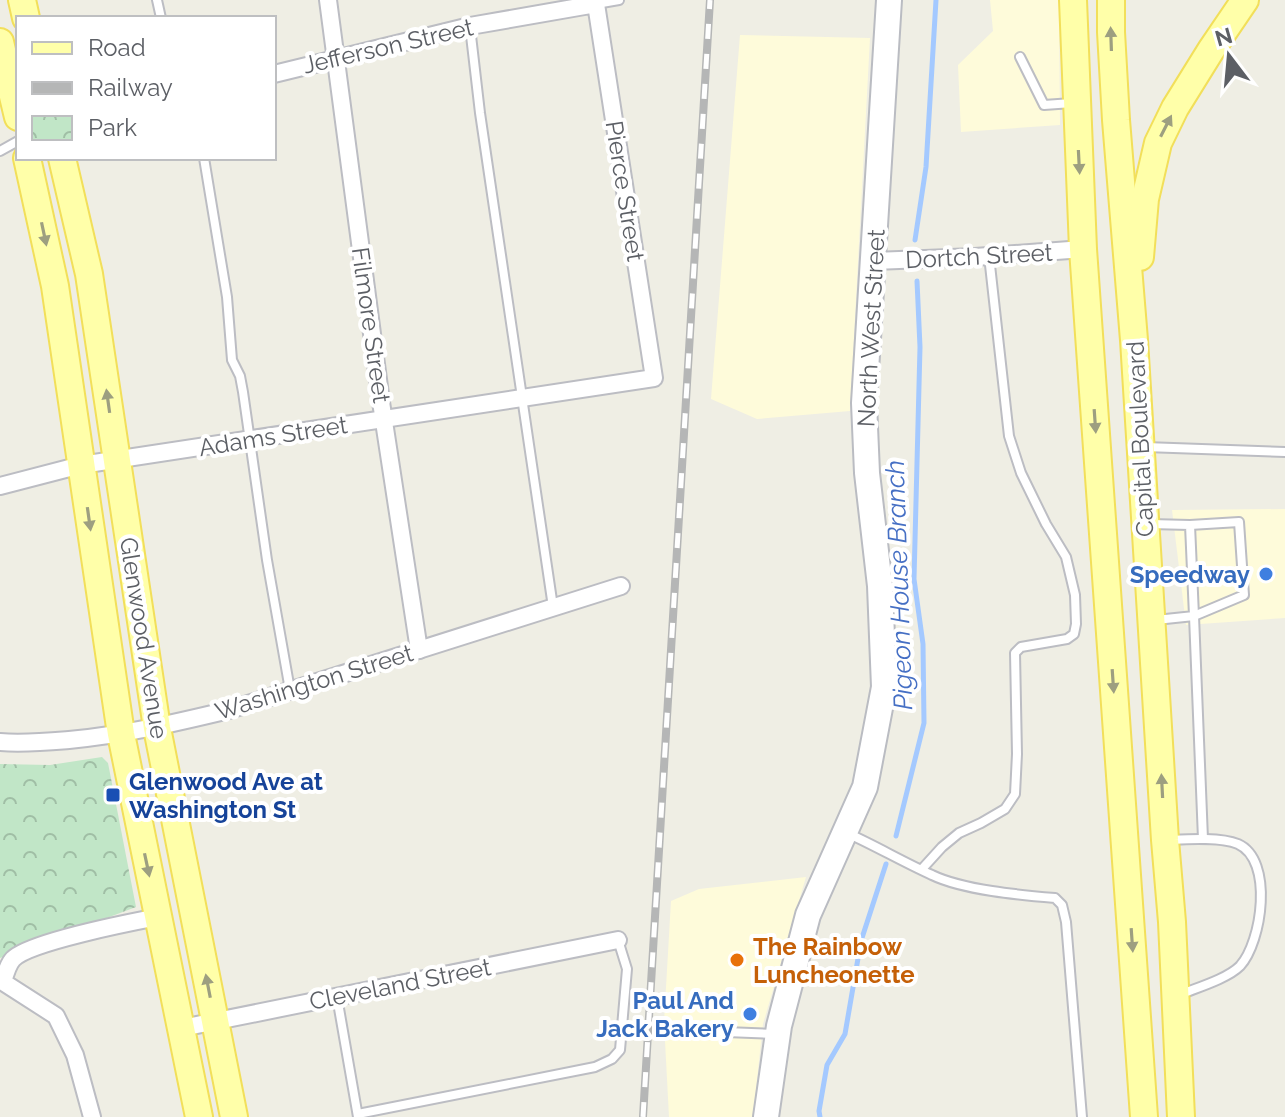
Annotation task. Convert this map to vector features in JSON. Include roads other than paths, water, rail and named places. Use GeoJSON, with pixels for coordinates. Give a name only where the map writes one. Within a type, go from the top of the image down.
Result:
{"type":"FeatureCollection","features":[{"type":"Feature","properties":{"kind":"main road","name":"Capital Boulevard"},"geometry":{"type":"LineString","coordinates":[[1073,0],[1083,249],[1144,1117]]}},
{"type":"Feature","properties":{"kind":"main road","name":"Capital Boulevard"},"geometry":{"type":"LineString","coordinates":[[1111,0],[1116,120],[1134,340],[1172,922],[1181,1117]]}},
{"type":"Feature","properties":{"kind":"main road"},"geometry":{"type":"LineString","coordinates":[[1134,340],[1145,199],[1158,143],[1175,108],[1245,0]]}},
{"type":"Feature","properties":{"kind":"main road"},"geometry":{"type":"LineString","coordinates":[[0,42],[16,109]]}},
{"type":"Feature","properties":{"kind":"main road","name":"Glenwood Avenue"},"geometry":{"type":"LineString","coordinates":[[27,160],[55,286],[121,734],[199,1117]]}},
{"type":"Feature","properties":{"kind":"main road","name":"Glenwood Avenue"},"geometry":{"type":"LineString","coordinates":[[62,160],[89,274],[157,728],[234,1117]]}},
{"type":"Feature","properties":{"kind":"street","name":"Filmore Street"},"geometry":{"type":"LineString","coordinates":[[328,0],[383,419],[419,650]]}},
{"type":"Feature","properties":{"kind":"street","name":"North West Street"},"geometry":{"type":"LineString","coordinates":[[766,1117],[778,1034],[808,915],[865,787],[884,687],[880,586],[867,473],[864,403],[889,0]]}},
{"type":"Feature","properties":{"kind":"street","name":"Jefferson Street"},"geometry":{"type":"LineString","coordinates":[[276,73],[470,26],[528,7],[596,4]]}},
{"type":"Feature","properties":{"kind":"street","name":"Pierce Street"},"geometry":{"type":"LineString","coordinates":[[596,4],[654,378]]}},
{"type":"Feature","properties":{"kind":"street","name":"Dortch Street"},"geometry":{"type":"LineString","coordinates":[[874,261],[1083,249]]}},
{"type":"Feature","properties":{"kind":"street","name":"Adams Street"},"geometry":{"type":"LineString","coordinates":[[0,486],[81,465],[654,378]]}},
{"type":"Feature","properties":{"kind":"street","name":"Washington Street"},"geometry":{"type":"LineString","coordinates":[[0,742],[24,744],[121,734],[229,710],[621,586]]}},
{"type":"Feature","properties":{"kind":"street"},"geometry":{"type":"LineString","coordinates":[[92,1117],[75,1055],[56,1016],[3,982],[13,959],[32,949],[75,935],[158,917]]}},
{"type":"Feature","properties":{"kind":"street","name":"Cleveland Street"},"geometry":{"type":"LineString","coordinates":[[182,1028],[618,940]]}},
{"type":"Feature","properties":{"kind":"lane"},"geometry":{"type":"LineString","coordinates":[[596,4],[619,0]]}},
{"type":"Feature","properties":{"kind":"lane"},"geometry":{"type":"LineString","coordinates":[[470,26],[553,609]]}},
{"type":"Feature","properties":{"kind":"lane"},"geometry":{"type":"LineString","coordinates":[[1020,57],[1044,105],[1077,103]]}},
{"type":"Feature","properties":{"kind":"lane"},"geometry":{"type":"LineString","coordinates":[[204,160],[227,297],[232,360],[240,376],[290,690]]}},
{"type":"Feature","properties":{"kind":"lane"},"geometry":{"type":"LineString","coordinates":[[922,869],[959,833],[1005,809],[1015,794],[1015,653],[1021,647],[1067,639],[1074,634],[1076,624],[1075,595],[1066,557],[1021,473],[1009,436],[989,256]]}},
{"type":"Feature","properties":{"kind":"lane"},"geometry":{"type":"LineString","coordinates":[[1140,447],[1285,452]]}},
{"type":"Feature","properties":{"kind":"lane"},"geometry":{"type":"LineString","coordinates":[[1145,523],[1190,525],[1239,522],[1244,595],[1194,616],[1151,621]]}},
{"type":"Feature","properties":{"kind":"lane"},"geometry":{"type":"LineString","coordinates":[[1190,525],[1196,591],[1194,616],[1203,839]]}},
{"type":"Feature","properties":{"kind":"lane"},"geometry":{"type":"LineString","coordinates":[[1231,552],[1241,549]]}},
{"type":"Feature","properties":{"kind":"lane"},"geometry":{"type":"LineString","coordinates":[[1232,578],[1242,574]]}},
{"type":"Feature","properties":{"kind":"lane"},"geometry":{"type":"LineString","coordinates":[[845,831],[931,875],[956,884],[1055,898],[1062,905],[1082,1117]]}},
{"type":"Feature","properties":{"kind":"lane"},"geometry":{"type":"LineString","coordinates":[[1165,840],[1203,839],[1237,844],[1250,853],[1259,870],[1257,936],[1247,955],[1238,968],[1221,978],[1175,997]]}},
{"type":"Feature","properties":{"kind":"lane"},"geometry":{"type":"LineString","coordinates":[[337,996],[358,1116],[595,1067],[612,1059],[620,1050],[627,969],[618,940]]}},
{"type":"Feature","properties":{"kind":"lane"},"geometry":{"type":"LineString","coordinates":[[675,1030],[778,1034]]}},
{"type":"Feature","properties":{"kind":"waterway","name":"Pigeon House Branch"},"geometry":{"type":"LineString","coordinates":[[915,240],[926,167],[936,0]]}},
{"type":"Feature","properties":{"kind":"waterway","name":"Pigeon House Branch"},"geometry":{"type":"LineString","coordinates":[[896,836],[924,723],[923,644],[914,579],[920,347],[917,281]]}},
{"type":"Feature","properties":{"kind":"waterway","name":"Pigeon House Branch"},"geometry":{"type":"LineString","coordinates":[[820,1117],[827,1065],[845,1034],[861,941],[886,864]]}},
{"type":"Feature","properties":{"kind":"railway"},"geometry":{"type":"LineString","coordinates":[[643,1117],[710,0]]}},
{"type":"Feature","properties":{"kind":"place","name":"Speedway"},"geometry":{"type":"Point","coordinates":[1266,574]}},
{"type":"Feature","properties":{"kind":"place","name":"Glenwood Ave at Washington St"},"geometry":{"type":"Point","coordinates":[113,795]}},
{"type":"Feature","properties":{"kind":"place","name":"The Rainbow Luncheonette"},"geometry":{"type":"Point","coordinates":[737,960]}},
{"type":"Feature","properties":{"kind":"place","name":"Paul And Jack Bakery"},"geometry":{"type":"Point","coordinates":[750,1014]}}]}
